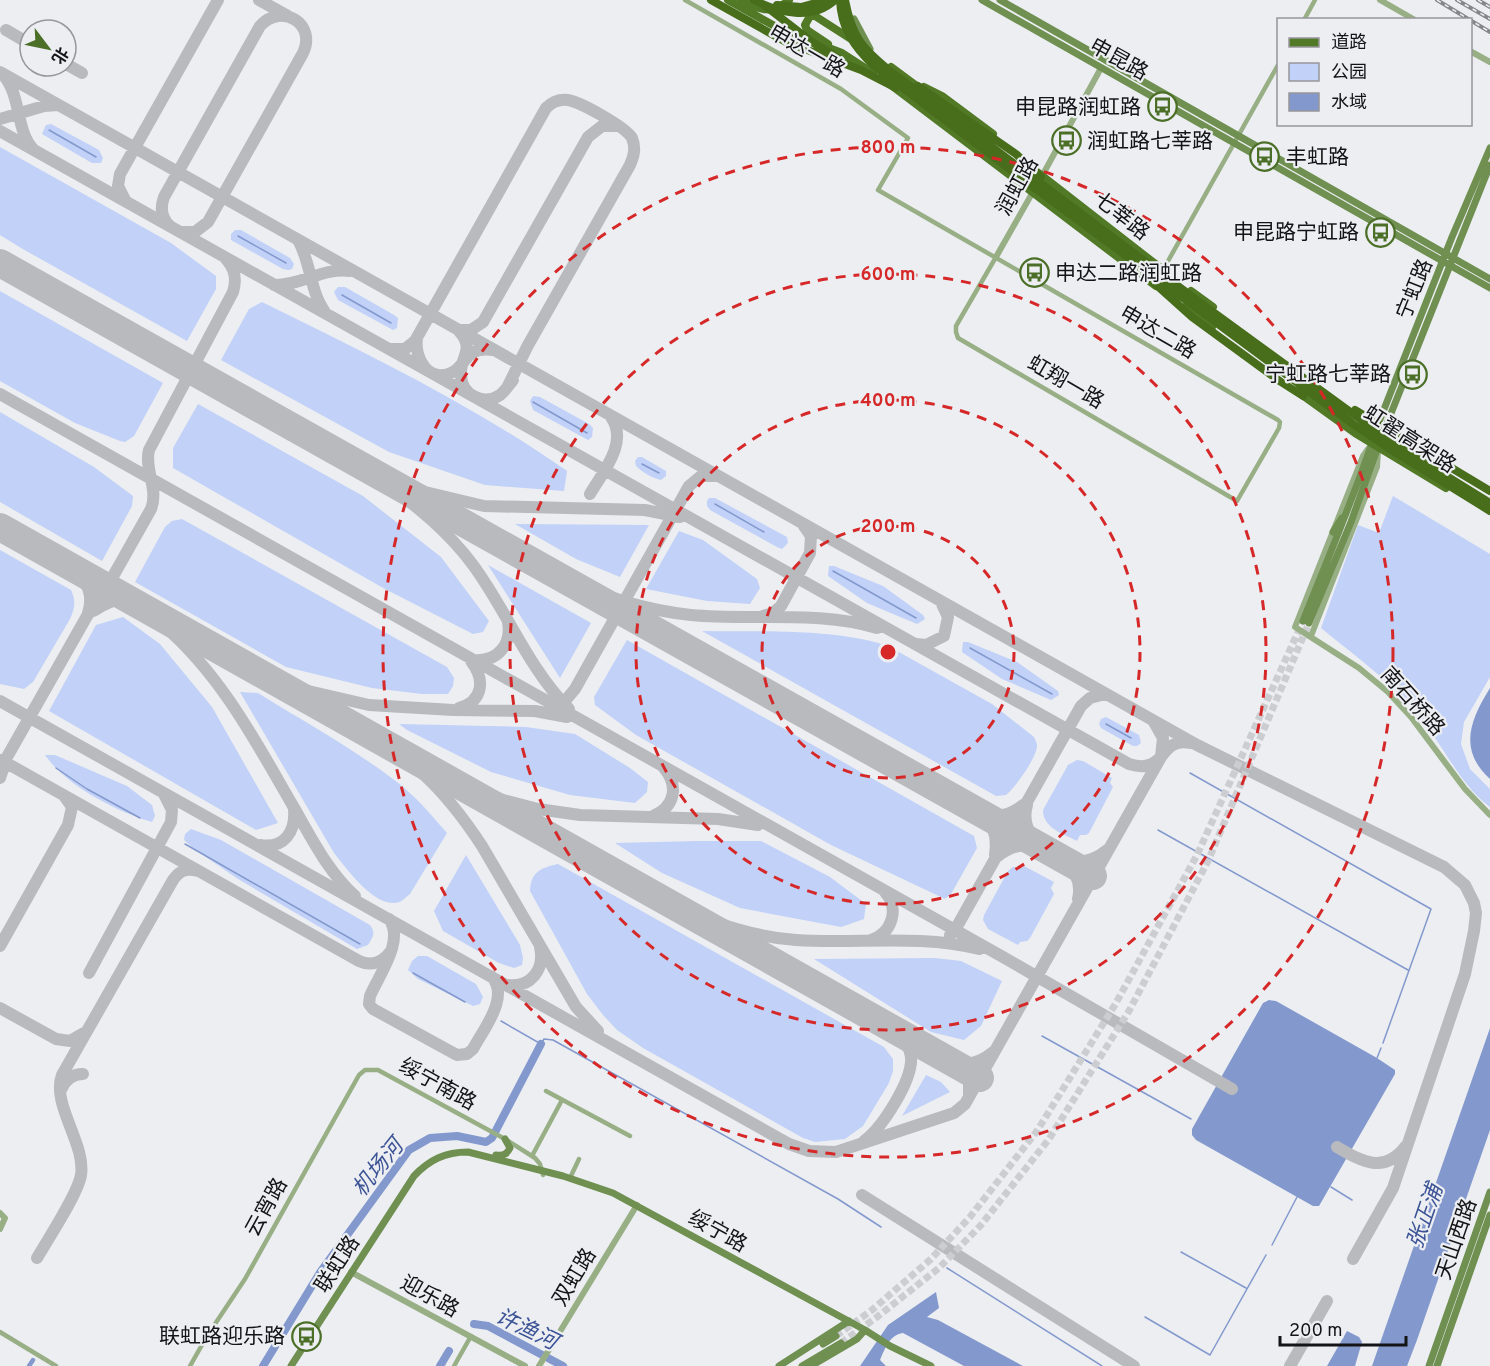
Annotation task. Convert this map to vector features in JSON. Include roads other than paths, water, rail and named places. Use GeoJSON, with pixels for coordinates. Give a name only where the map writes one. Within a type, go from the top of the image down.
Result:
{"type":"FeatureCollection","features":[{"type":"Feature","properties":{"kind":"highway"},"geometry":{"type":"LineString","coordinates":[[711,0],[786,42],[861,70]]}},
{"type":"Feature","properties":{"kind":"highway"},"geometry":{"type":"LineString","coordinates":[[754,0],[801,8],[827,0]]}},
{"type":"Feature","properties":{"kind":"highway"},"geometry":{"type":"LineString","coordinates":[[764,3],[781,11],[800,14],[821,9],[835,0]]}},
{"type":"Feature","properties":{"kind":"highway"},"geometry":{"type":"LineString","coordinates":[[840,0],[844,26],[860,53],[916,99]]}},
{"type":"Feature","properties":{"kind":"highway"},"geometry":{"type":"LineString","coordinates":[[846,0],[849,19],[856,36],[868,53],[1074,206]]}},
{"type":"Feature","properties":{"kind":"highway"},"geometry":{"type":"LineString","coordinates":[[764,3],[828,53],[916,99]]}},
{"type":"Feature","properties":{"kind":"highway"},"geometry":{"type":"LineString","coordinates":[[906,78],[1016,154],[1074,206]]}},
{"type":"Feature","properties":{"kind":"highway","name":"虹翟高架路"},"geometry":{"type":"LineString","coordinates":[[916,99],[1353,424],[1490,513]]}},
{"type":"Feature","properties":{"kind":"highway","name":"虹翟高架路"},"geometry":{"type":"LineString","coordinates":[[1074,206],[1202,304],[1394,443],[1490,501]]}},
{"type":"Feature","properties":{"kind":"highway"},"geometry":{"type":"LineString","coordinates":[[1132,261],[1192,317],[1281,382],[1304,396]]}},
{"type":"Feature","properties":{"kind":"highway"},"geometry":{"type":"LineString","coordinates":[[1318,388],[1490,489]]}},
{"type":"Feature","properties":{"kind":"main road","name":"七莘路"},"geometry":{"type":"LineString","coordinates":[[728,0],[780,29],[842,53]]}},
{"type":"Feature","properties":{"kind":"main road"},"geometry":{"type":"LineString","coordinates":[[741,0],[762,10],[773,11],[782,7],[789,0]]}},
{"type":"Feature","properties":{"kind":"main road"},"geometry":{"type":"LineString","coordinates":[[846,0],[856,26],[872,54]]}},
{"type":"Feature","properties":{"kind":"main road","name":"申昆路"},"geometry":{"type":"LineString","coordinates":[[982,0],[1101,68],[1237,139],[1454,257],[1490,279]]}},
{"type":"Feature","properties":{"kind":"main road","name":"申昆路"},"geometry":{"type":"LineString","coordinates":[[1000,0],[1490,288]]}},
{"type":"Feature","properties":{"kind":"main road","name":"七莘路"},"geometry":{"type":"LineString","coordinates":[[1490,501],[1382,429],[1163,270],[1042,176],[1019,153],[942,96],[906,78],[815,16],[806,19],[807,30],[905,95],[1304,396],[1375,445],[1490,513]]}},
{"type":"Feature","properties":{"kind":"main road"},"geometry":{"type":"LineString","coordinates":[[1101,68],[1104,60]]}},
{"type":"Feature","properties":{"kind":"main road","name":"宁虹路"},"geometry":{"type":"LineString","coordinates":[[1382,429],[1446,253],[1490,148]]}},
{"type":"Feature","properties":{"kind":"main road","name":"宁虹路"},"geometry":{"type":"LineString","coordinates":[[1375,445],[1351,522],[1306,622],[1350,507],[1356,484],[1382,429],[1490,165]]}},
{"type":"Feature","properties":{"kind":"main road"},"geometry":{"type":"LineString","coordinates":[[1382,429],[1490,489]]}},
{"type":"Feature","properties":{"kind":"main road"},"geometry":{"type":"LineString","coordinates":[[1333,531],[1350,507]]}},
{"type":"Feature","properties":{"kind":"main road"},"geometry":{"type":"LineString","coordinates":[[479,1153],[504,1155],[510,1148],[505,1139]]}},
{"type":"Feature","properties":{"kind":"main road","name":"联虹路"},"geometry":{"type":"LineString","coordinates":[[296,1366],[405,1188],[424,1166],[434,1159],[457,1152],[479,1153],[543,1173]]}},
{"type":"Feature","properties":{"kind":"main road","name":"联虹路"},"geometry":{"type":"LineString","coordinates":[[291,1366],[413,1184],[426,1169],[457,1156],[467,1156],[543,1173]]}},
{"type":"Feature","properties":{"kind":"main road","name":"绥宁路"},"geometry":{"type":"LineString","coordinates":[[543,1173],[570,1178],[604,1190],[847,1323],[931,1366]]}},
{"type":"Feature","properties":{"kind":"main road","name":"绥宁路"},"geometry":{"type":"LineString","coordinates":[[543,1173],[635,1207]]}},
{"type":"Feature","properties":{"kind":"main road","name":"天山西路"},"geometry":{"type":"LineString","coordinates":[[1437,1366],[1490,1192]]}},
{"type":"Feature","properties":{"kind":"main road","name":"天山西路"},"geometry":{"type":"LineString","coordinates":[[1429,1366],[1490,1215]]}},
{"type":"Feature","properties":{"kind":"main road"},"geometry":{"type":"LineString","coordinates":[[779,1366],[847,1323]]}},
{"type":"Feature","properties":{"kind":"main road"},"geometry":{"type":"LineString","coordinates":[[811,1366],[869,1334]]}},
{"type":"Feature","properties":{"kind":"main road"},"geometry":{"type":"LineString","coordinates":[[787,1366],[838,1340],[802,1366]]}},
{"type":"Feature","properties":{"kind":"main road","name":"绥宁路"},"geometry":{"type":"LineString","coordinates":[[900,1351],[902,1355],[922,1366]]}},
{"type":"Feature","properties":{"kind":"street","name":"申达一路"},"geometry":{"type":"LineString","coordinates":[[685,0],[842,89],[908,138],[878,190]]}},
{"type":"Feature","properties":{"kind":"street"},"geometry":{"type":"LineString","coordinates":[[1305,18],[1315,0]]}},
{"type":"Feature","properties":{"kind":"street"},"geometry":{"type":"LineString","coordinates":[[1380,0],[1411,18]]}},
{"type":"Feature","properties":{"kind":"street"},"geometry":{"type":"LineString","coordinates":[[1472,52],[1490,62]]}},
{"type":"Feature","properties":{"kind":"street"},"geometry":{"type":"LineString","coordinates":[[1155,284],[1277,67]]}},
{"type":"Feature","properties":{"kind":"street","name":"润虹路"},"geometry":{"type":"LineString","coordinates":[[996,257],[1101,68]]}},
{"type":"Feature","properties":{"kind":"street","name":"申达二路"},"geometry":{"type":"LineString","coordinates":[[878,190],[1278,420],[1279,428],[1237,501]]}},
{"type":"Feature","properties":{"kind":"street","name":"虹翔一路"},"geometry":{"type":"LineString","coordinates":[[996,257],[956,326],[958,338],[1237,501]]}},
{"type":"Feature","properties":{"kind":"street","name":"宁虹路"},"geometry":{"type":"LineString","coordinates":[[1295,627],[1363,456],[1375,445]]}},
{"type":"Feature","properties":{"kind":"street","name":"宁虹路"},"geometry":{"type":"LineString","coordinates":[[1311,636],[1377,467],[1375,445]]}},
{"type":"Feature","properties":{"kind":"street","name":"南石桥路"},"geometry":{"type":"LineString","coordinates":[[1295,627],[1359,668],[1388,692],[1420,729],[1465,789],[1490,815]]}},
{"type":"Feature","properties":{"kind":"street","name":"绥宁南路"},"geometry":{"type":"LineString","coordinates":[[372,1068],[505,1139],[532,1156],[540,1164],[543,1173]]}},
{"type":"Feature","properties":{"kind":"street","name":"云宵路"},"geometry":{"type":"LineString","coordinates":[[190,1366],[245,1279],[360,1075],[372,1068]]}},
{"type":"Feature","properties":{"kind":"street"},"geometry":{"type":"LineString","coordinates":[[546,1091],[630,1136]]}},
{"type":"Feature","properties":{"kind":"street"},"geometry":{"type":"LineString","coordinates":[[532,1156],[562,1100]]}},
{"type":"Feature","properties":{"kind":"street"},"geometry":{"type":"LineString","coordinates":[[570,1178],[579,1159]]}},
{"type":"Feature","properties":{"kind":"street","name":"双虹路"},"geometry":{"type":"LineString","coordinates":[[539,1365],[635,1207]]}},
{"type":"Feature","properties":{"kind":"street"},"geometry":{"type":"LineString","coordinates":[[0,1229],[4,1222],[2,1214]]}},
{"type":"Feature","properties":{"kind":"street","name":"迎乐路"},"geometry":{"type":"LineString","coordinates":[[353,1273],[525,1366]]}},
{"type":"Feature","properties":{"kind":"street"},"geometry":{"type":"LineString","coordinates":[[0,1332],[56,1366]]}},
{"type":"Feature","properties":{"kind":"street"},"geometry":{"type":"LineString","coordinates":[[454,1366],[471,1336]]}},
{"type":"Feature","properties":{"kind":"water"},"geometry":{"type":"Polygon","coordinates":[[[1490,688],[1490,779],[1474,757],[1470,735],[1477,712],[1490,688]]]}},
{"type":"Feature","properties":{"kind":"water"},"geometry":{"type":"Polygon","coordinates":[[[1269,1000],[1276,1001],[1395,1070],[1395,1074],[1319,1206],[1313,1206],[1196,1140],[1192,1135],[1192,1129],[1263,1003],[1269,1000]]]}},
{"type":"Feature","properties":{"kind":"water"},"geometry":{"type":"Polygon","coordinates":[[[1490,1028],[1490,1130],[1417,1340],[1407,1366],[1372,1366],[1490,1028]]]}},
{"type":"Feature","properties":{"kind":"water"},"geometry":{"type":"Polygon","coordinates":[[[936,1292],[939,1308],[927,1317],[938,1320],[1023,1366],[964,1366],[903,1333],[894,1337],[886,1347],[880,1360],[886,1366],[860,1366],[888,1325],[936,1292]]]}},
{"type":"Feature","properties":{"kind":"water"},"geometry":{"type":"Polygon","coordinates":[[[1347,1331],[1359,1337],[1362,1342],[1355,1366],[1327,1366],[1347,1331]]]}},
{"type":"Feature","properties":{"kind":"waterway"},"geometry":{"type":"LineString","coordinates":[[49,130],[96,157]]}},
{"type":"Feature","properties":{"kind":"waterway"},"geometry":{"type":"LineString","coordinates":[[238,236],[286,263]]}},
{"type":"Feature","properties":{"kind":"waterway"},"geometry":{"type":"LineString","coordinates":[[342,295],[391,323]]}},
{"type":"Feature","properties":{"kind":"waterway"},"geometry":{"type":"LineString","coordinates":[[533,402],[587,433]]}},
{"type":"Feature","properties":{"kind":"waterway"},"geometry":{"type":"LineString","coordinates":[[642,464],[659,473]]}},
{"type":"Feature","properties":{"kind":"waterway"},"geometry":{"type":"LineString","coordinates":[[715,504],[764,532]]}},
{"type":"Feature","properties":{"kind":"waterway"},"geometry":{"type":"LineString","coordinates":[[833,571],[916,618]]}},
{"type":"Feature","properties":{"kind":"waterway"},"geometry":{"type":"LineString","coordinates":[[970,648],[1052,694]]}},
{"type":"Feature","properties":{"kind":"waterway"},"geometry":{"type":"LineString","coordinates":[[1106,724],[1131,738]]}},
{"type":"Feature","properties":{"kind":"waterway"},"geometry":{"type":"LineString","coordinates":[[56,768],[87,789],[140,818]]}},
{"type":"Feature","properties":{"kind":"waterway"},"geometry":{"type":"LineString","coordinates":[[1190,773],[1431,909],[1383,1043]]}},
{"type":"Feature","properties":{"kind":"waterway"},"geometry":{"type":"LineString","coordinates":[[1158,830],[1408,970]]}},
{"type":"Feature","properties":{"kind":"waterway"},"geometry":{"type":"LineString","coordinates":[[185,844],[360,944]]}},
{"type":"Feature","properties":{"kind":"waterway"},"geometry":{"type":"LineString","coordinates":[[413,973],[465,1002]]}},
{"type":"Feature","properties":{"kind":"waterway","name":"机场河"},"geometry":{"type":"LineString","coordinates":[[501,1021],[541,1044],[544,1039],[553,1040],[838,1199],[881,1227]]}},
{"type":"Feature","properties":{"kind":"waterway"},"geometry":{"type":"LineString","coordinates":[[1042,1036],[1191,1119]]}},
{"type":"Feature","properties":{"kind":"waterway","name":"机场河"},"geometry":{"type":"LineString","coordinates":[[263,1366],[321,1271],[409,1150],[430,1138],[457,1136],[486,1142],[492,1138],[541,1044]]}},
{"type":"Feature","properties":{"kind":"waterway"},"geometry":{"type":"LineString","coordinates":[[1377,1058],[1381,1048]]}},
{"type":"Feature","properties":{"kind":"waterway"},"geometry":{"type":"LineString","coordinates":[[1331,1187],[1352,1200]]}},
{"type":"Feature","properties":{"kind":"waterway"},"geometry":{"type":"LineString","coordinates":[[1272,1245],[1297,1197]]}},
{"type":"Feature","properties":{"kind":"waterway"},"geometry":{"type":"LineString","coordinates":[[1181,1252],[1246,1288]]}},
{"type":"Feature","properties":{"kind":"waterway"},"geometry":{"type":"LineString","coordinates":[[1145,1317],[1210,1355],[1266,1255]]}},
{"type":"Feature","properties":{"kind":"waterway"},"geometry":{"type":"LineString","coordinates":[[947,1268],[1102,1366]]}},
{"type":"Feature","properties":{"kind":"waterway","name":"许渔河"},"geometry":{"type":"LineString","coordinates":[[474,1324],[488,1326],[563,1366]]}},
{"type":"Feature","properties":{"kind":"waterway"},"geometry":{"type":"LineString","coordinates":[[440,1366],[449,1351]]}},
{"type":"Feature","properties":{"kind":"waterway"},"geometry":{"type":"LineString","coordinates":[[29,1366],[33,1360]]}},
{"type":"Feature","properties":{"kind":"tunnel"},"geometry":{"type":"LineString","coordinates":[[836,1336],[872,1310],[931,1259],[970,1217],[1037,1131],[1116,1003],[1197,855],[1303,621]]}},
{"type":"Feature","properties":{"kind":"tunnel"},"geometry":{"type":"LineString","coordinates":[[841,1343],[939,1268],[981,1225],[1049,1139],[1129,1011],[1208,861],[1309,623]]}},
{"type":"Feature","properties":{"kind":"railway"},"geometry":{"type":"LineString","coordinates":[[1437,0],[1467,18]]}},
{"type":"Feature","properties":{"kind":"railway"},"geometry":{"type":"LineString","coordinates":[[1457,0],[1490,19]]}},
{"type":"Feature","properties":{"kind":"railway"},"geometry":{"type":"LineString","coordinates":[[1478,0],[1490,7]]}},
{"type":"Feature","properties":{"kind":"railway"},"geometry":{"type":"LineString","coordinates":[[1472,21],[1490,32]]}},
{"type":"Feature","properties":{"kind":"place","name":"申昆路润虹路"},"geometry":{"type":"Point","coordinates":[1162,107]}},
{"type":"Feature","properties":{"kind":"place","name":"润虹路七莘路"},"geometry":{"type":"Point","coordinates":[1066,141]}},
{"type":"Feature","properties":{"kind":"place","name":"丰虹路"},"geometry":{"type":"Point","coordinates":[1265,157]}},
{"type":"Feature","properties":{"kind":"place","name":"申昆路宁虹路"},"geometry":{"type":"Point","coordinates":[1380,232]}},
{"type":"Feature","properties":{"kind":"place","name":"申达二路润虹路"},"geometry":{"type":"Point","coordinates":[1034,273]}},
{"type":"Feature","properties":{"kind":"place","name":"宁虹路七莘路"},"geometry":{"type":"Point","coordinates":[1412,374]}},
{"type":"Feature","properties":{"kind":"place","name":"联虹路迎乐路"},"geometry":{"type":"Point","coordinates":[306,1336]}},
{"type":"Feature","properties":{"kind":"water label","name":"张正浦"},"geometry":{"type":"Point","coordinates":[1424,1216]}}]}
